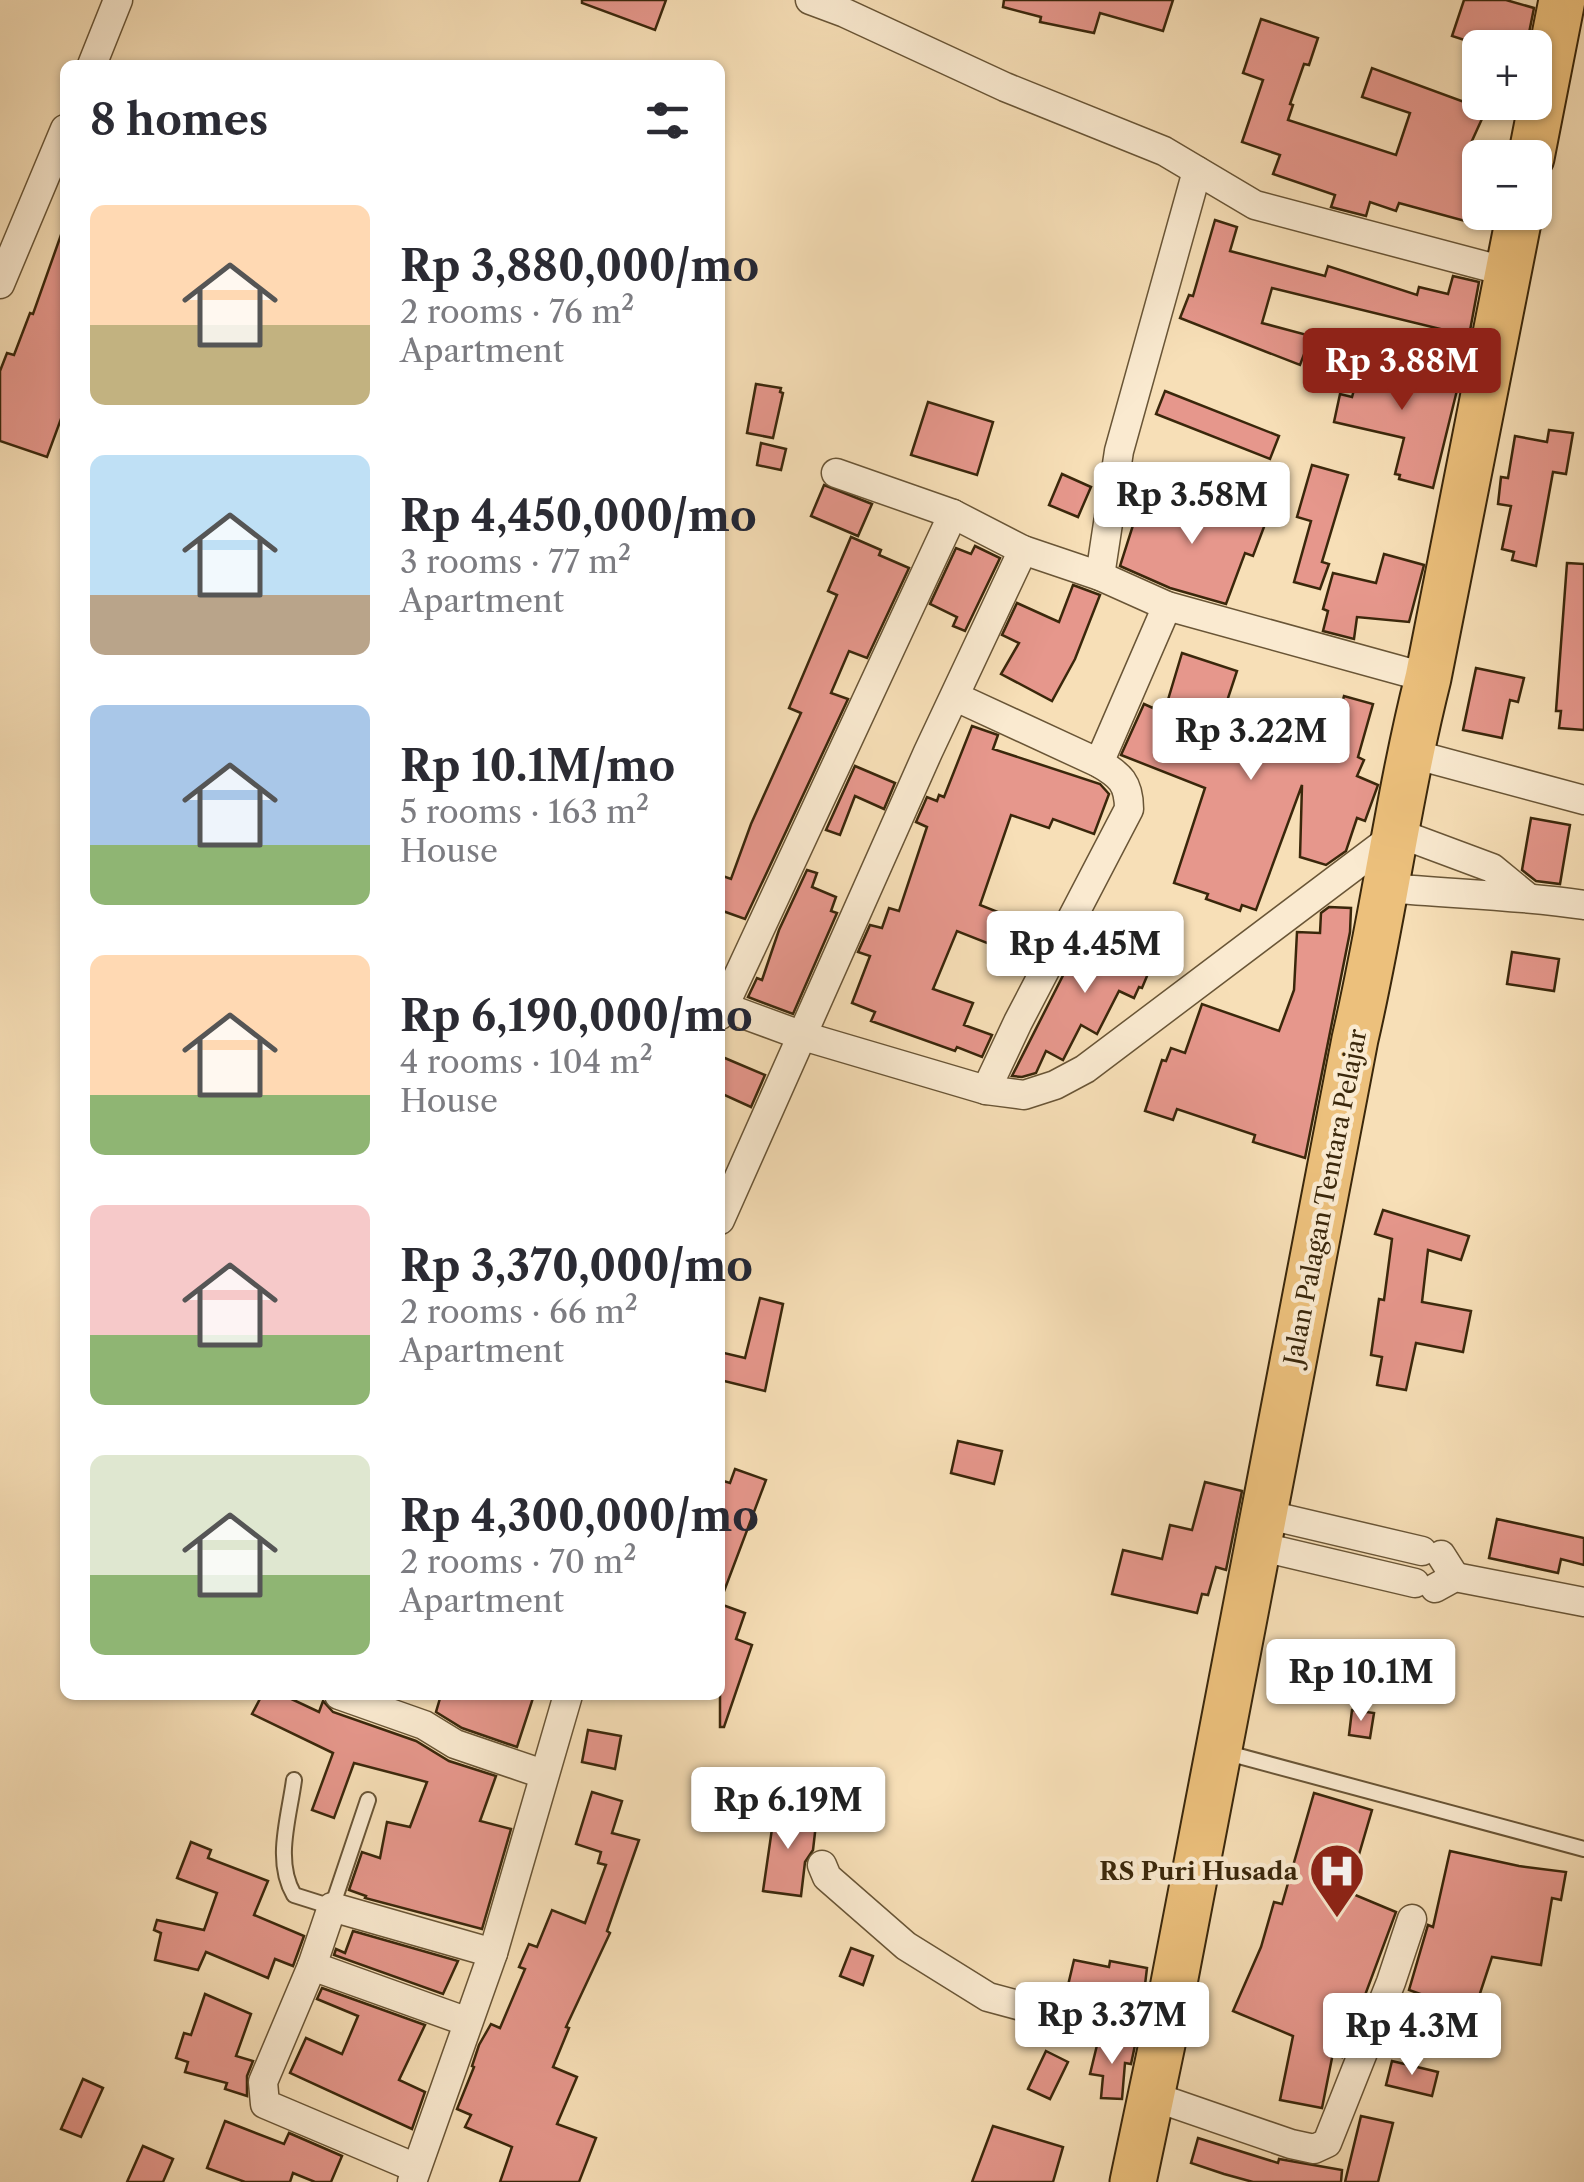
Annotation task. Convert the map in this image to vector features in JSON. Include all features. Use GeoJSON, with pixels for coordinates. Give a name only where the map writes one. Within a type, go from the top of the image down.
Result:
{"type":"FeatureCollection","features":[{"type":"Feature","properties":{"kind":"main road"},"geometry":{"type":"LineString","coordinates":[[1535,140],[1562,0]]}},
{"type":"Feature","properties":{"kind":"main road","name":"Jalan Palagan Tentara Pelajar"},"geometry":{"type":"LineString","coordinates":[[1133,2182],[1388,888],[1409,754],[1428,678],[1516,230]]}},
{"type":"Feature","properties":{"kind":"street"},"geometry":{"type":"LineString","coordinates":[[94,60],[118,0]]}},
{"type":"Feature","properties":{"kind":"street"},"geometry":{"type":"LineString","coordinates":[[810,0],[1005,87],[1164,151],[1255,205],[1508,272]]}},
{"type":"Feature","properties":{"kind":"street"},"geometry":{"type":"LineString","coordinates":[[0,284],[60,141]]}},
{"type":"Feature","properties":{"kind":"street"},"geometry":{"type":"LineString","coordinates":[[1100,576],[1119,451],[1198,171]]}},
{"type":"Feature","properties":{"kind":"street"},"geometry":{"type":"LineString","coordinates":[[836,473],[952,514],[1023,550],[1100,576],[1167,606],[1428,678]]}},
{"type":"Feature","properties":{"kind":"street"},"geometry":{"type":"LineString","coordinates":[[725,1005],[952,514]]}},
{"type":"Feature","properties":{"kind":"street"},"geometry":{"type":"LineString","coordinates":[[725,1209],[928,752],[1023,550]]}},
{"type":"Feature","properties":{"kind":"street"},"geometry":{"type":"LineString","coordinates":[[1099,762],[1167,606]]}},
{"type":"Feature","properties":{"kind":"street"},"geometry":{"type":"LineString","coordinates":[[956,697],[1099,762],[1119,774],[1129,790],[1129,808],[986,1090]]}},
{"type":"Feature","properties":{"kind":"street"},"geometry":{"type":"LineString","coordinates":[[1409,754],[1584,800]]}},
{"type":"Feature","properties":{"kind":"street"},"geometry":{"type":"LineString","coordinates":[[725,1012],[986,1090],[1024,1095],[1086,1069],[1398,833],[1492,868],[1526,896]]}},
{"type":"Feature","properties":{"kind":"street"},"geometry":{"type":"LineString","coordinates":[[1388,888],[1497,898],[1526,896],[1584,906]]}},
{"type":"Feature","properties":{"kind":"street"},"geometry":{"type":"LineString","coordinates":[[1261,1530],[1584,1602]]}},
{"type":"Feature","properties":{"kind":"street"},"geometry":{"type":"LineString","coordinates":[[352,1700],[424,1725],[456,1744],[543,1774]]}},
{"type":"Feature","properties":{"kind":"street"},"geometry":{"type":"LineString","coordinates":[[493,1953],[332,1907],[312,1966],[263,2082],[265,2104],[414,2175],[493,1953],[566,1700]]}},
{"type":"Feature","properties":{"kind":"street"},"geometry":{"type":"LineString","coordinates":[[822,1864],[827,1877],[906,1946],[988,1997],[1077,2021],[1165,2030]]}},
{"type":"Feature","properties":{"kind":"street"},"geometry":{"type":"LineString","coordinates":[[1152,2096],[1291,2144],[1314,2149],[1327,2143],[1412,1919]]}},
{"type":"Feature","properties":{"kind":"street"},"geometry":{"type":"LineString","coordinates":[[312,1966],[468,2022]]}},
{"type":"Feature","properties":{"kind":"lane"},"geometry":{"type":"LineString","coordinates":[[1219,1750],[1584,1849]]}},
{"type":"Feature","properties":{"kind":"lane"},"geometry":{"type":"LineString","coordinates":[[294,1780],[282,1866],[286,1880],[294,1895],[332,1907],[368,1800]]}},
{"type":"Feature","properties":{"kind":"building"},"geometry":{"type":"Polygon","coordinates":[[[582,0],[666,0],[655,30],[582,0]]]}},
{"type":"Feature","properties":{"kind":"building"},"geometry":{"type":"Polygon","coordinates":[[[1004,0],[1173,0],[1163,31],[1100,13],[1094,33],[1040,22],[1041,17],[1003,7],[1004,0]]]}},
{"type":"Feature","properties":{"kind":"building"},"geometry":{"type":"Polygon","coordinates":[[[1464,0],[1506,0],[1534,8],[1530,30],[1462,30],[1462,39],[1452,36],[1464,0]]]}},
{"type":"Feature","properties":{"kind":"building"},"geometry":{"type":"Polygon","coordinates":[[[1261,19],[1318,38],[1309,65],[1304,64],[1288,120],[1396,155],[1410,113],[1362,97],[1372,68],[1462,101],[1462,120],[1481,120],[1472,140],[1462,140],[1462,220],[1399,203],[1396,211],[1370,202],[1366,216],[1331,207],[1335,195],[1273,174],[1280,155],[1242,142],[1263,80],[1243,73],[1261,19]]]}},
{"type":"Feature","properties":{"kind":"building"},"geometry":{"type":"Polygon","coordinates":[[[1215,220],[1237,227],[1230,251],[1325,276],[1328,266],[1417,295],[1419,287],[1448,294],[1453,276],[1479,282],[1469,336],[1272,288],[1262,323],[1311,336],[1300,365],[1180,318],[1189,295],[1193,296],[1215,220]]]}},
{"type":"Feature","properties":{"kind":"building"},"geometry":{"type":"Polygon","coordinates":[[[60,238],[60,422],[47,457],[0,441],[0,371],[7,353],[14,355],[30,313],[33,314],[60,238]]]}},
{"type":"Feature","properties":{"kind":"building"},"geometry":{"type":"Polygon","coordinates":[[[1365,351],[1402,362],[1400,369],[1459,382],[1433,488],[1399,479],[1400,475],[1395,474],[1404,438],[1334,422],[1340,394],[1352,397],[1365,351]]]}},
{"type":"Feature","properties":{"kind":"building"},"geometry":{"type":"Polygon","coordinates":[[[756,384],[781,388],[783,393],[773,438],[747,433],[756,384]]]}},
{"type":"Feature","properties":{"kind":"building"},"geometry":{"type":"Polygon","coordinates":[[[1165,391],[1279,436],[1270,459],[1156,414],[1165,391]]]}},
{"type":"Feature","properties":{"kind":"building"},"geometry":{"type":"Polygon","coordinates":[[[928,402],[993,422],[977,475],[911,455],[928,402]]]}},
{"type":"Feature","properties":{"kind":"building"},"geometry":{"type":"Polygon","coordinates":[[[1549,430],[1573,433],[1566,474],[1553,472],[1536,566],[1512,560],[1514,552],[1502,549],[1511,506],[1498,504],[1501,477],[1508,478],[1515,436],[1547,442],[1549,430]]]}},
{"type":"Feature","properties":{"kind":"building"},"geometry":{"type":"Polygon","coordinates":[[[761,443],[786,449],[781,470],[757,465],[761,443]]]}},
{"type":"Feature","properties":{"kind":"building"},"geometry":{"type":"Polygon","coordinates":[[[1312,465],[1348,475],[1322,562],[1329,564],[1320,589],[1294,582],[1311,521],[1297,517],[1312,465]]]}},
{"type":"Feature","properties":{"kind":"building"},"geometry":{"type":"Polygon","coordinates":[[[1134,467],[1159,475],[1150,499],[1131,492],[1134,467]]]}},
{"type":"Feature","properties":{"kind":"building"},"geometry":{"type":"Polygon","coordinates":[[[1062,474],[1091,487],[1078,517],[1049,505],[1062,474]]]}},
{"type":"Feature","properties":{"kind":"building"},"geometry":{"type":"Polygon","coordinates":[[[824,485],[872,504],[858,536],[811,516],[824,485]]]}},
{"type":"Feature","properties":{"kind":"building"},"geometry":{"type":"Polygon","coordinates":[[[1142,497],[1205,519],[1212,499],[1267,519],[1253,556],[1245,553],[1226,604],[1170,588],[1120,566],[1142,497]]]}},
{"type":"Feature","properties":{"kind":"building"},"geometry":{"type":"Polygon","coordinates":[[[851,537],[909,568],[867,658],[849,651],[831,693],[848,699],[745,919],[725,912],[725,877],[731,879],[801,713],[789,708],[837,595],[828,591],[851,537]]]}},
{"type":"Feature","properties":{"kind":"building"},"geometry":{"type":"Polygon","coordinates":[[[975,546],[1000,558],[965,631],[953,626],[957,617],[930,604],[956,548],[971,554],[975,546]]]}},
{"type":"Feature","properties":{"kind":"building"},"geometry":{"type":"Polygon","coordinates":[[[1384,554],[1424,565],[1409,622],[1357,617],[1354,639],[1323,631],[1328,611],[1323,609],[1333,573],[1376,583],[1384,554]]]}},
{"type":"Feature","properties":{"kind":"building"},"geometry":{"type":"Polygon","coordinates":[[[1567,563],[1584,564],[1584,730],[1559,728],[1561,711],[1556,711],[1567,563]]]}},
{"type":"Feature","properties":{"kind":"building"},"geometry":{"type":"Polygon","coordinates":[[[1073,585],[1100,595],[1075,659],[1052,701],[1001,674],[1019,643],[1002,635],[1017,603],[1059,622],[1073,585]]]}},
{"type":"Feature","properties":{"kind":"building"},"geometry":{"type":"Polygon","coordinates":[[[1182,653],[1237,671],[1226,704],[1235,708],[1233,713],[1314,749],[1316,744],[1329,750],[1344,696],[1373,704],[1358,757],[1364,760],[1357,776],[1378,785],[1365,821],[1357,818],[1346,851],[1326,865],[1300,857],[1302,785],[1256,910],[1242,905],[1240,911],[1206,899],[1208,894],[1174,883],[1205,788],[1121,755],[1144,704],[1164,713],[1182,653]]]}},
{"type":"Feature","properties":{"kind":"building"},"geometry":{"type":"Polygon","coordinates":[[[1476,668],[1524,678],[1518,702],[1510,700],[1502,738],[1463,730],[1476,668]]]}},
{"type":"Feature","properties":{"kind":"building"},"geometry":{"type":"Polygon","coordinates":[[[972,726],[998,735],[993,749],[1100,784],[1109,794],[1094,834],[1053,819],[1049,828],[1011,815],[980,905],[1046,931],[1037,948],[1026,943],[1020,956],[957,931],[933,989],[973,1003],[964,1025],[992,1035],[982,1057],[871,1021],[875,1012],[852,1003],[870,956],[858,952],[870,925],[882,928],[889,908],[899,911],[927,827],[916,822],[927,797],[937,801],[939,795],[944,797],[972,726]]]}},
{"type":"Feature","properties":{"kind":"building"},"geometry":{"type":"Polygon","coordinates":[[[855,766],[895,783],[884,809],[855,796],[840,835],[826,830],[855,766]]]}},
{"type":"Feature","properties":{"kind":"building"},"geometry":{"type":"Polygon","coordinates":[[[1531,818],[1570,825],[1560,884],[1536,881],[1522,870],[1531,818]]]}},
{"type":"Feature","properties":{"kind":"building"},"geometry":{"type":"Polygon","coordinates":[[[807,870],[817,873],[812,887],[836,897],[831,911],[837,913],[793,1014],[748,997],[757,978],[762,980],[779,930],[807,870]]]}},
{"type":"Feature","properties":{"kind":"building"},"geometry":{"type":"Polygon","coordinates":[[[1329,907],[1351,908],[1350,932],[1305,1158],[1253,1142],[1255,1135],[1177,1109],[1173,1120],[1145,1111],[1162,1060],[1166,1061],[1171,1048],[1185,1053],[1202,1004],[1279,1031],[1294,990],[1297,932],[1320,933],[1321,913],[1329,907]]]}},
{"type":"Feature","properties":{"kind":"building"},"geometry":{"type":"Polygon","coordinates":[[[1090,928],[1110,936],[1109,940],[1155,957],[1142,988],[1134,998],[1119,991],[1097,1034],[1081,1025],[1063,1060],[1046,1051],[1036,1073],[1012,1076],[1081,940],[1085,941],[1090,928]]]}},
{"type":"Feature","properties":{"kind":"building"},"geometry":{"type":"Polygon","coordinates":[[[1512,952],[1559,959],[1554,991],[1507,984],[1512,952]]]}},
{"type":"Feature","properties":{"kind":"building"},"geometry":{"type":"Polygon","coordinates":[[[725,1058],[765,1075],[751,1107],[725,1095],[725,1058]]]}},
{"type":"Feature","properties":{"kind":"building"},"geometry":{"type":"Polygon","coordinates":[[[1383,1210],[1469,1236],[1461,1260],[1428,1250],[1422,1302],[1471,1311],[1463,1352],[1416,1343],[1406,1390],[1377,1385],[1382,1357],[1371,1355],[1392,1239],[1375,1234],[1383,1210]]]}},
{"type":"Feature","properties":{"kind":"building"},"geometry":{"type":"Polygon","coordinates":[[[760,1298],[783,1304],[765,1391],[725,1381],[725,1353],[745,1358],[760,1298]]]}},
{"type":"Feature","properties":{"kind":"building"},"geometry":{"type":"Polygon","coordinates":[[[958,1441],[1002,1451],[994,1484],[951,1473],[958,1441]]]}},
{"type":"Feature","properties":{"kind":"building"},"geometry":{"type":"Polygon","coordinates":[[[735,1469],[766,1480],[725,1589],[725,1482],[730,1483],[735,1469]]]}},
{"type":"Feature","properties":{"kind":"building"},"geometry":{"type":"Polygon","coordinates":[[[1205,1482],[1242,1491],[1226,1570],[1216,1567],[1208,1595],[1202,1594],[1197,1613],[1112,1594],[1123,1550],[1162,1559],[1170,1525],[1192,1530],[1205,1482]]]}},
{"type":"Feature","properties":{"kind":"building"},"geometry":{"type":"Polygon","coordinates":[[[1497,1519],[1584,1538],[1584,1565],[1561,1559],[1558,1573],[1489,1558],[1497,1519]]]}},
{"type":"Feature","properties":{"kind":"building"},"geometry":{"type":"Polygon","coordinates":[[[725,1606],[745,1613],[736,1639],[752,1645],[724,1727],[720,1727],[720,1700],[725,1700],[725,1606]]]}},
{"type":"Feature","properties":{"kind":"building"},"geometry":{"type":"Polygon","coordinates":[[[259,1700],[294,1700],[319,1712],[323,1701],[333,1712],[416,1741],[449,1761],[496,1776],[480,1821],[511,1829],[482,1929],[365,1898],[349,1890],[362,1852],[380,1858],[387,1822],[410,1827],[427,1782],[354,1763],[334,1818],[312,1810],[333,1753],[252,1714],[259,1700]]]}},
{"type":"Feature","properties":{"kind":"building"},"geometry":{"type":"Polygon","coordinates":[[[440,1700],[532,1700],[517,1747],[462,1728],[436,1712],[440,1700]]]}},
{"type":"Feature","properties":{"kind":"building"},"geometry":{"type":"Polygon","coordinates":[[[1352,1710],[1374,1713],[1370,1738],[1349,1735],[1352,1710]]]}},
{"type":"Feature","properties":{"kind":"building"},"geometry":{"type":"Polygon","coordinates":[[[588,1730],[621,1736],[615,1769],[582,1762],[588,1730]]]}},
{"type":"Feature","properties":{"kind":"building"},"geometry":{"type":"Polygon","coordinates":[[[592,1792],[622,1801],[612,1833],[639,1840],[607,1931],[610,1933],[566,2027],[569,2028],[553,2067],[577,2077],[557,2124],[596,2138],[579,2182],[500,2182],[512,2147],[465,2127],[471,2115],[457,2109],[479,2045],[491,2024],[500,2028],[525,1969],[519,1967],[529,1944],[537,1947],[552,1910],[585,1923],[606,1865],[598,1863],[601,1852],[576,1844],[592,1792]]]}},
{"type":"Feature","properties":{"kind":"building"},"geometry":{"type":"Polygon","coordinates":[[[1314,1793],[1372,1810],[1348,1892],[1396,1912],[1342,2057],[1333,2053],[1322,2108],[1280,2100],[1293,2036],[1233,2011],[1261,1947],[1274,1902],[1282,1904],[1314,1793]]]}},
{"type":"Feature","properties":{"kind":"building"},"geometry":{"type":"Polygon","coordinates":[[[775,1808],[804,1813],[803,1822],[816,1824],[813,1850],[805,1862],[801,1896],[763,1891],[775,1808]]]}},
{"type":"Feature","properties":{"kind":"building"},"geometry":{"type":"Polygon","coordinates":[[[191,1842],[211,1850],[208,1858],[268,1881],[254,1915],[304,1936],[293,1966],[275,1959],[268,1978],[206,1952],[198,1970],[155,1960],[161,1933],[154,1930],[157,1920],[204,1930],[217,1893],[177,1878],[191,1842]]]}},
{"type":"Feature","properties":{"kind":"building"},"geometry":{"type":"Polygon","coordinates":[[[1450,1851],[1566,1872],[1561,1900],[1552,1898],[1541,1965],[1492,1957],[1461,2051],[1431,2042],[1443,2002],[1409,1990],[1428,1925],[1433,1927],[1450,1851]]]}},
{"type":"Feature","properties":{"kind":"building"},"geometry":{"type":"Polygon","coordinates":[[[353,1931],[458,1961],[443,1994],[334,1955],[336,1949],[345,1953],[353,1931]]]}},
{"type":"Feature","properties":{"kind":"building"},"geometry":{"type":"Polygon","coordinates":[[[851,1948],[873,1956],[863,1985],[840,1976],[851,1948]]]}},
{"type":"Feature","properties":{"kind":"building"},"geometry":{"type":"Polygon","coordinates":[[[1074,1960],[1109,1967],[1110,1961],[1147,1968],[1142,2010],[1065,1998],[1074,1960]]]}},
{"type":"Feature","properties":{"kind":"building"},"geometry":{"type":"Polygon","coordinates":[[[322,1988],[425,2025],[399,2080],[425,2092],[412,2129],[290,2073],[306,2038],[342,2054],[358,2016],[317,1999],[322,1988]]]}},
{"type":"Feature","properties":{"kind":"building"},"geometry":{"type":"Polygon","coordinates":[[[205,1994],[251,2014],[236,2056],[253,2061],[247,2076],[247,2096],[225,2089],[227,2083],[185,2072],[188,2062],[176,2058],[184,2033],[191,2035],[205,1994]]]}},
{"type":"Feature","properties":{"kind":"building"},"geometry":{"type":"Polygon","coordinates":[[[1098,2041],[1135,2045],[1131,2064],[1125,2063],[1122,2099],[1101,2098],[1103,2076],[1090,2074],[1098,2041]]]}},
{"type":"Feature","properties":{"kind":"building"},"geometry":{"type":"Polygon","coordinates":[[[1046,2051],[1068,2062],[1050,2099],[1028,2089],[1046,2051]]]}},
{"type":"Feature","properties":{"kind":"building"},"geometry":{"type":"Polygon","coordinates":[[[1392,2061],[1438,2072],[1432,2096],[1386,2085],[1392,2061]]]}},
{"type":"Feature","properties":{"kind":"building"},"geometry":{"type":"Polygon","coordinates":[[[83,2079],[103,2088],[81,2137],[61,2129],[83,2079]]]}},
{"type":"Feature","properties":{"kind":"building"},"geometry":{"type":"Polygon","coordinates":[[[1361,2116],[1393,2123],[1378,2182],[1345,2182],[1361,2116]]]}},
{"type":"Feature","properties":{"kind":"building"},"geometry":{"type":"Polygon","coordinates":[[[225,2121],[284,2144],[289,2133],[342,2156],[331,2182],[315,2182],[293,2173],[290,2182],[245,2182],[207,2168],[225,2121]]]}},
{"type":"Feature","properties":{"kind":"building"},"geometry":{"type":"Polygon","coordinates":[[[993,2126],[1063,2147],[1053,2182],[972,2182],[993,2126]]]}},
{"type":"Feature","properties":{"kind":"building"},"geometry":{"type":"Polygon","coordinates":[[[1198,2138],[1278,2163],[1279,2159],[1342,2170],[1341,2182],[1253,2182],[1224,2174],[1191,2163],[1198,2138]]]}},
{"type":"Feature","properties":{"kind":"building"},"geometry":{"type":"Polygon","coordinates":[[[143,2146],[173,2159],[163,2182],[127,2182],[143,2146]]]}},
{"type":"Feature","properties":{"kind":"place","name":"RS Puri Husada"},"geometry":{"type":"Point","coordinates":[1337,1920]}}]}
